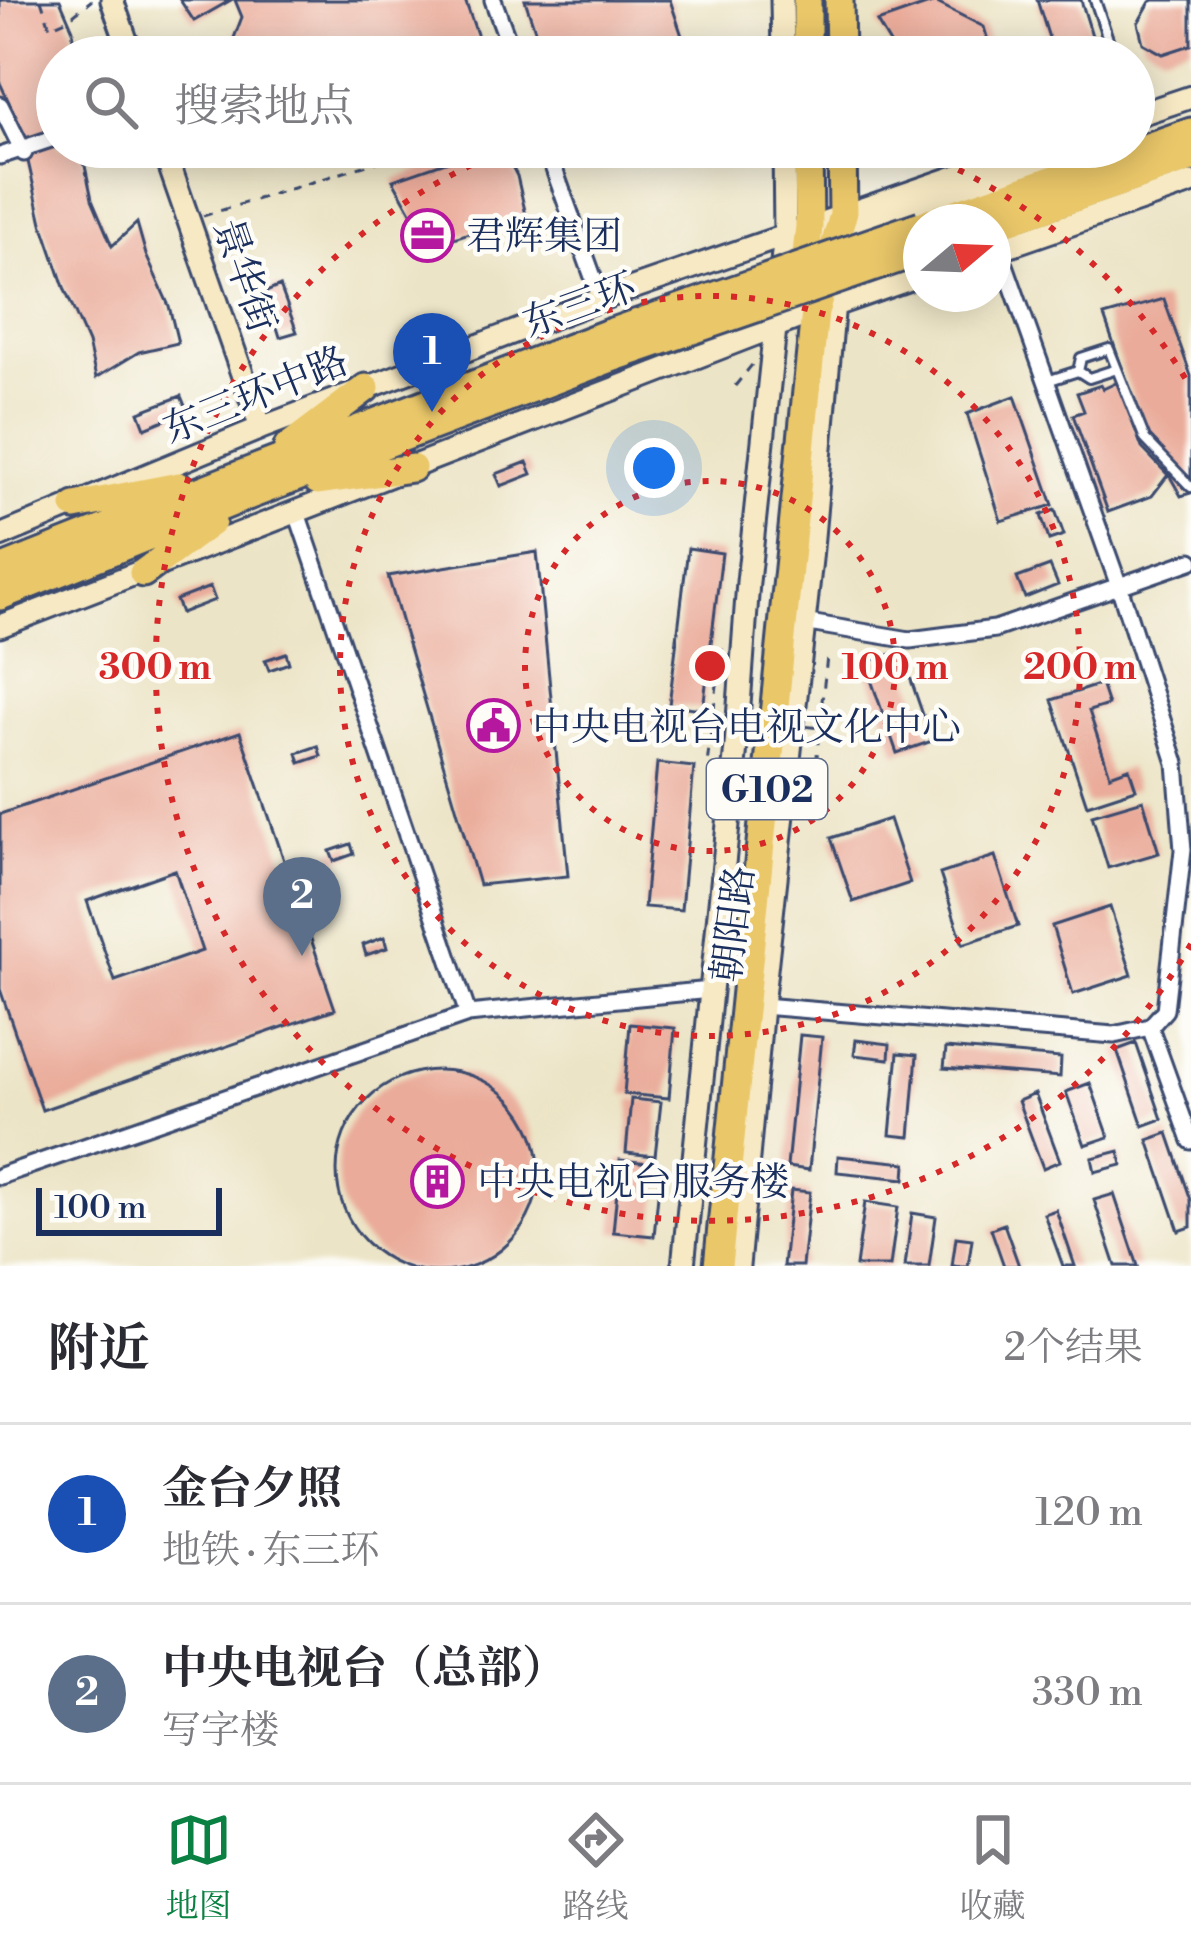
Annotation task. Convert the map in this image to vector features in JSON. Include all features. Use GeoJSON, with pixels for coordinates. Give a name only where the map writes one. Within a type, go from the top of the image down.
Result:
{"type":"FeatureCollection","features":[{"type":"Feature","properties":{"kind":"highway"},"geometry":{"type":"LineString","coordinates":[[807,0],[807,36]]}},
{"type":"Feature","properties":{"kind":"highway"},"geometry":{"type":"LineString","coordinates":[[839,0],[840,36]]}},
{"type":"Feature","properties":{"kind":"highway"},"geometry":{"type":"LineString","coordinates":[[1155,144],[1191,132]]}},
{"type":"Feature","properties":{"kind":"highway"},"geometry":{"type":"LineString","coordinates":[[1011,235],[1191,158]]}},
{"type":"Feature","properties":{"kind":"highway","name":"G102"},"geometry":{"type":"LineString","coordinates":[[812,168],[825,230]]}},
{"type":"Feature","properties":{"kind":"highway","name":"G102"},"geometry":{"type":"LineString","coordinates":[[806,315],[838,168]]}},
{"type":"Feature","properties":{"kind":"highway"},"geometry":{"type":"LineString","coordinates":[[982,204],[1087,168]]}},
{"type":"Feature","properties":{"kind":"highway","name":"东三环"},"geometry":{"type":"LineString","coordinates":[[0,570],[257,480],[903,232]]}},
{"type":"Feature","properties":{"kind":"highway","name":"东三环"},"geometry":{"type":"LineString","coordinates":[[613,344],[903,256]]}},
{"type":"Feature","properties":{"kind":"highway","name":"朝阳路"},"geometry":{"type":"LineString","coordinates":[[705,1266],[806,315]]}},
{"type":"Feature","properties":{"kind":"highway","name":"朝阳路"},"geometry":{"type":"LineString","coordinates":[[718,1266],[806,315]]}},
{"type":"Feature","properties":{"kind":"highway"},"geometry":{"type":"LineString","coordinates":[[142,573],[366,388]]}},
{"type":"Feature","properties":{"kind":"highway"},"geometry":{"type":"LineString","coordinates":[[75,506],[257,480],[412,468]]}},
{"type":"Feature","properties":{"kind":"highway","name":"东三环"},"geometry":{"type":"LineString","coordinates":[[0,596],[257,480]]}},
{"type":"Feature","properties":{"kind":"street"},"geometry":{"type":"LineString","coordinates":[[112,0],[125,36]]}},
{"type":"Feature","properties":{"kind":"street"},"geometry":{"type":"LineString","coordinates":[[127,0],[139,36]]}},
{"type":"Feature","properties":{"kind":"street"},"geometry":{"type":"LineString","coordinates":[[493,0],[506,36]]}},
{"type":"Feature","properties":{"kind":"street"},"geometry":{"type":"LineString","coordinates":[[782,0],[783,36]]}},
{"type":"Feature","properties":{"kind":"street"},"geometry":{"type":"LineString","coordinates":[[1155,109],[1191,97]]}},
{"type":"Feature","properties":{"kind":"street"},"geometry":{"type":"LineString","coordinates":[[0,104],[21,152]]}},
{"type":"Feature","properties":{"kind":"street"},"geometry":{"type":"LineString","coordinates":[[0,114],[21,152]]}},
{"type":"Feature","properties":{"kind":"street"},"geometry":{"type":"LineString","coordinates":[[0,159],[36,147]]}},
{"type":"Feature","properties":{"kind":"street","name":"景华街"},"geometry":{"type":"LineString","coordinates":[[171,168],[267,425]]}},
{"type":"Feature","properties":{"kind":"street","name":"景华街"},"geometry":{"type":"LineString","coordinates":[[184,168],[267,425]]}},
{"type":"Feature","properties":{"kind":"street"},"geometry":{"type":"LineString","coordinates":[[554,168],[601,299]]}},
{"type":"Feature","properties":{"kind":"street"},"geometry":{"type":"LineString","coordinates":[[794,168],[825,230],[890,286]]}},
{"type":"Feature","properties":{"kind":"street"},"geometry":{"type":"LineString","coordinates":[[825,230],[987,168]]}},
{"type":"Feature","properties":{"kind":"street"},"geometry":{"type":"LineString","coordinates":[[825,230],[1028,168]]}},
{"type":"Feature","properties":{"kind":"street"},"geometry":{"type":"LineString","coordinates":[[1011,237],[1191,183]]}},
{"type":"Feature","properties":{"kind":"street","name":"东三环中路"},"geometry":{"type":"LineString","coordinates":[[0,536],[267,425],[601,299],[825,230]]}},
{"type":"Feature","properties":{"kind":"street"},"geometry":{"type":"LineString","coordinates":[[0,626],[903,281]]}},
{"type":"Feature","properties":{"kind":"street"},"geometry":{"type":"LineString","coordinates":[[762,1006],[1114,1035],[1150,1027],[1165,1010],[1183,850],[1176,763],[1119,586],[1011,286]]}},
{"type":"Feature","properties":{"kind":"street","name":"朝阳路"},"geometry":{"type":"LineString","coordinates":[[738,1266],[811,559],[806,315]]}},
{"type":"Feature","properties":{"kind":"street","name":"朝阳路"},"geometry":{"type":"LineString","coordinates":[[683,1266],[748,582],[806,315]]}},
{"type":"Feature","properties":{"kind":"street"},"geometry":{"type":"LineString","coordinates":[[297,513],[468,1014]]}},
{"type":"Feature","properties":{"kind":"street"},"geometry":{"type":"LineString","coordinates":[[802,622],[910,640],[995,628],[1191,561]]}},
{"type":"Feature","properties":{"kind":"street"},"geometry":{"type":"LineString","coordinates":[[0,1176],[468,1014],[710,990]]}},
{"type":"Feature","properties":{"kind":"street"},"geometry":{"type":"LineString","coordinates":[[1150,1027],[1191,1141]]}},
{"type":"Feature","properties":{"kind":"lane"},"geometry":{"type":"LineString","coordinates":[[1095,0],[1107,36]]}},
{"type":"Feature","properties":{"kind":"lane"},"geometry":{"type":"LineString","coordinates":[[1078,371],[1081,358],[1109,349],[1144,439],[1191,487]]}},
{"type":"Feature","properties":{"kind":"lane"},"geometry":{"type":"LineString","coordinates":[[1046,381],[1078,371],[1090,378],[1117,369]]}},
{"type":"Feature","properties":{"kind":"path"},"geometry":{"type":"LineString","coordinates":[[41,0],[50,27],[92,0]]}},
{"type":"Feature","properties":{"kind":"path"},"geometry":{"type":"LineString","coordinates":[[201,217],[358,168]]}},
{"type":"Feature","properties":{"kind":"path"},"geometry":{"type":"LineString","coordinates":[[707,765],[722,648]]}},
{"type":"Feature","properties":{"kind":"path"},"geometry":{"type":"LineString","coordinates":[[816,771],[827,657]]}},
{"type":"Feature","properties":{"kind":"path"},"geometry":{"type":"LineString","coordinates":[[713,715],[819,728]]}},
{"type":"Feature","properties":{"kind":"building"},"geometry":{"type":"Polygon","coordinates":[[[0,0],[60,0],[73,36],[36,36],[36,168],[85,168],[92,199],[112,246],[137,223],[178,343],[139,352],[96,378],[88,343],[42,223],[20,126],[0,83],[0,0]]]}},
{"type":"Feature","properties":{"kind":"building"},"geometry":{"type":"Polygon","coordinates":[[[180,0],[231,0],[194,21],[180,0]]]}},
{"type":"Feature","properties":{"kind":"building"},"geometry":{"type":"Polygon","coordinates":[[[235,0],[465,0],[478,36],[235,36],[242,17],[235,0]]]}},
{"type":"Feature","properties":{"kind":"building"},"geometry":{"type":"Polygon","coordinates":[[[525,0],[670,0],[682,36],[537,36],[525,0]]]}},
{"type":"Feature","properties":{"kind":"building"},"geometry":{"type":"Polygon","coordinates":[[[1037,0],[1081,0],[1092,36],[1048,36],[1037,0]]]}},
{"type":"Feature","properties":{"kind":"building"},"geometry":{"type":"Polygon","coordinates":[[[1191,0],[1191,45],[1163,54],[1155,50],[1155,36],[1141,36],[1138,23],[1150,2],[1191,0]]]}},
{"type":"Feature","properties":{"kind":"building"},"geometry":{"type":"Polygon","coordinates":[[[935,2],[984,27],[987,36],[885,36],[877,22],[935,2]]]}},
{"type":"Feature","properties":{"kind":"building"},"geometry":{"type":"Polygon","coordinates":[[[428,168],[513,168],[526,215],[416,250],[412,214],[393,180],[428,168]]]}},
{"type":"Feature","properties":{"kind":"building"},"geometry":{"type":"Polygon","coordinates":[[[280,286],[297,332],[280,337],[266,292],[280,286]]]}},
{"type":"Feature","properties":{"kind":"building"},"geometry":{"type":"Polygon","coordinates":[[[1164,299],[1191,376],[1191,493],[1181,496],[1143,429],[1104,316],[1164,299]]]}},
{"type":"Feature","properties":{"kind":"building"},"geometry":{"type":"Polygon","coordinates":[[[1118,382],[1142,448],[1168,475],[1152,496],[1108,512],[1073,415],[1084,411],[1077,393],[1118,382]]]}},
{"type":"Feature","properties":{"kind":"building"},"geometry":{"type":"Polygon","coordinates":[[[181,396],[187,411],[145,428],[139,412],[181,396]]]}},
{"type":"Feature","properties":{"kind":"building"},"geometry":{"type":"Polygon","coordinates":[[[1015,396],[1053,505],[1001,521],[967,414],[1015,396]]]}},
{"type":"Feature","properties":{"kind":"building"},"geometry":{"type":"Polygon","coordinates":[[[527,462],[532,474],[501,486],[496,474],[527,462]]]}},
{"type":"Feature","properties":{"kind":"building"},"geometry":{"type":"Polygon","coordinates":[[[1055,510],[1064,535],[1049,540],[1041,515],[1055,510]]]}},
{"type":"Feature","properties":{"kind":"building"},"geometry":{"type":"Polygon","coordinates":[[[688,548],[722,553],[703,709],[669,705],[688,548]]]}},
{"type":"Feature","properties":{"kind":"building","name":"中央电视台电视文化中心"},"geometry":{"type":"Polygon","coordinates":[[[537,552],[568,876],[479,885],[388,576],[537,552]]]}},
{"type":"Feature","properties":{"kind":"building"},"geometry":{"type":"Polygon","coordinates":[[[1050,566],[1058,585],[1025,598],[1017,578],[1050,566]]]}},
{"type":"Feature","properties":{"kind":"building"},"geometry":{"type":"Polygon","coordinates":[[[210,587],[215,600],[181,613],[176,600],[210,587]]]}},
{"type":"Feature","properties":{"kind":"building"},"geometry":{"type":"Polygon","coordinates":[[[901,651],[932,741],[897,753],[865,663],[901,651]]]}},
{"type":"Feature","properties":{"kind":"building"},"geometry":{"type":"Polygon","coordinates":[[[286,653],[289,663],[269,670],[265,660],[286,653]]]}},
{"type":"Feature","properties":{"kind":"building"},"geometry":{"type":"Polygon","coordinates":[[[1101,684],[1108,705],[1089,711],[1110,775],[1129,768],[1136,789],[1087,805],[1052,700],[1101,684]]]}},
{"type":"Feature","properties":{"kind":"building"},"geometry":{"type":"Polygon","coordinates":[[[240,732],[335,1009],[42,1110],[0,989],[0,814],[240,732]],[[175,870],[87,901],[115,981],[202,951],[175,870]]]}},
{"type":"Feature","properties":{"kind":"building"},"geometry":{"type":"Polygon","coordinates":[[[318,746],[321,756],[300,763],[297,753],[318,746]]]}},
{"type":"Feature","properties":{"kind":"building"},"geometry":{"type":"Polygon","coordinates":[[[657,763],[694,767],[681,910],[644,907],[657,763]]]}},
{"type":"Feature","properties":{"kind":"building"},"geometry":{"type":"Polygon","coordinates":[[[1143,800],[1159,853],[1108,868],[1092,815],[1143,800]]]}},
{"type":"Feature","properties":{"kind":"building"},"geometry":{"type":"Polygon","coordinates":[[[889,819],[910,883],[853,902],[831,838],[889,819]]]}},
{"type":"Feature","properties":{"kind":"building"},"geometry":{"type":"Polygon","coordinates":[[[351,844],[354,854],[334,861],[330,851],[351,844]]]}},
{"type":"Feature","properties":{"kind":"building"},"geometry":{"type":"Polygon","coordinates":[[[995,856],[1018,926],[963,944],[940,874],[995,856]]]}},
{"type":"Feature","properties":{"kind":"building"},"geometry":{"type":"Polygon","coordinates":[[[1110,907],[1132,975],[1073,994],[1052,926],[1110,907]]]}},
{"type":"Feature","properties":{"kind":"building"},"geometry":{"type":"Polygon","coordinates":[[[384,937],[387,948],[366,955],[363,945],[384,937]]]}},
{"type":"Feature","properties":{"kind":"building"},"geometry":{"type":"Polygon","coordinates":[[[630,1024],[675,1028],[669,1098],[624,1094],[630,1024]]]}},
{"type":"Feature","properties":{"kind":"building"},"geometry":{"type":"Polygon","coordinates":[[[800,1035],[822,1037],[809,1170],[787,1167],[800,1035]]]}},
{"type":"Feature","properties":{"kind":"building"},"geometry":{"type":"Polygon","coordinates":[[[856,1040],[890,1044],[889,1059],[854,1055],[856,1040]]]}},
{"type":"Feature","properties":{"kind":"building"},"geometry":{"type":"Polygon","coordinates":[[[1136,1043],[1162,1119],[1143,1126],[1117,1050],[1136,1043]]]}},
{"type":"Feature","properties":{"kind":"building"},"geometry":{"type":"Polygon","coordinates":[[[946,1048],[1061,1058],[1060,1077],[944,1068],[946,1048]]]}},
{"type":"Feature","properties":{"kind":"building"},"geometry":{"type":"Polygon","coordinates":[[[898,1053],[917,1055],[910,1137],[890,1135],[898,1053]]]}},
{"type":"Feature","properties":{"kind":"building","name":"中央电视台服务楼"},"geometry":{"type":"Polygon","coordinates":[[[418,1072],[458,1072],[494,1087],[522,1115],[537,1151],[537,1191],[522,1227],[494,1255],[471,1266],[405,1266],[382,1255],[354,1227],[339,1191],[339,1151],[354,1115],[382,1087],[418,1072]]]}},
{"type":"Feature","properties":{"kind":"building"},"geometry":{"type":"Polygon","coordinates":[[[1090,1083],[1109,1137],[1085,1145],[1066,1092],[1090,1083]]]}},
{"type":"Feature","properties":{"kind":"building"},"geometry":{"type":"Polygon","coordinates":[[[1035,1094],[1060,1161],[1043,1168],[1018,1101],[1035,1094]]]}},
{"type":"Feature","properties":{"kind":"building"},"geometry":{"type":"Polygon","coordinates":[[[631,1099],[661,1102],[655,1156],[626,1153],[631,1099]]]}},
{"type":"Feature","properties":{"kind":"building"},"geometry":{"type":"Polygon","coordinates":[[[1168,1133],[1191,1200],[1191,1227],[1179,1231],[1148,1140],[1168,1133]]]}},
{"type":"Feature","properties":{"kind":"building"},"geometry":{"type":"Polygon","coordinates":[[[1119,1151],[1122,1165],[1095,1172],[1092,1158],[1119,1151]]]}},
{"type":"Feature","properties":{"kind":"building"},"geometry":{"type":"Polygon","coordinates":[[[838,1156],[906,1163],[905,1179],[837,1172],[838,1156]]]}},
{"type":"Feature","properties":{"kind":"building"},"geometry":{"type":"Polygon","coordinates":[[[620,1160],[661,1164],[654,1236],[613,1232],[620,1160]]]}},
{"type":"Feature","properties":{"kind":"building"},"geometry":{"type":"Polygon","coordinates":[[[791,1190],[810,1192],[802,1266],[783,1266],[791,1190]]]}},
{"type":"Feature","properties":{"kind":"building"},"geometry":{"type":"Polygon","coordinates":[[[1114,1194],[1138,1266],[1116,1266],[1094,1200],[1114,1194]]]}},
{"type":"Feature","properties":{"kind":"building"},"geometry":{"type":"Polygon","coordinates":[[[865,1202],[898,1207],[890,1266],[856,1266],[865,1202]]]}},
{"type":"Feature","properties":{"kind":"building"},"geometry":{"type":"Polygon","coordinates":[[[1056,1210],[1075,1266],[1063,1266],[1044,1214],[1056,1210]]]}},
{"type":"Feature","properties":{"kind":"building"},"geometry":{"type":"Polygon","coordinates":[[[912,1213],[936,1217],[929,1266],[905,1266],[912,1213]]]}},
{"type":"Feature","properties":{"kind":"building"},"geometry":{"type":"Polygon","coordinates":[[[1004,1224],[1019,1266],[1004,1266],[991,1229],[1004,1224]]]}},
{"type":"Feature","properties":{"kind":"building"},"geometry":{"type":"Polygon","coordinates":[[[956,1237],[972,1239],[968,1266],[952,1266],[956,1237]]]}},
{"type":"Feature","properties":{"kind":"place","name":"君辉集团"},"geometry":{"type":"Point","coordinates":[427,235]}},
{"type":"Feature","properties":{"kind":"place","name":"金台夕照"},"geometry":{"type":"Point","coordinates":[432,412]}},
{"type":"Feature","properties":{"kind":"place","name":"中央电视台电视文化中心"},"geometry":{"type":"Point","coordinates":[493,726]}},
{"type":"Feature","properties":{"kind":"place","name":"中央电视台（总部）"},"geometry":{"type":"Point","coordinates":[302,956]}},
{"type":"Feature","properties":{"kind":"place","name":"中央电视台服务楼"},"geometry":{"type":"Point","coordinates":[438,1181]}}]}
